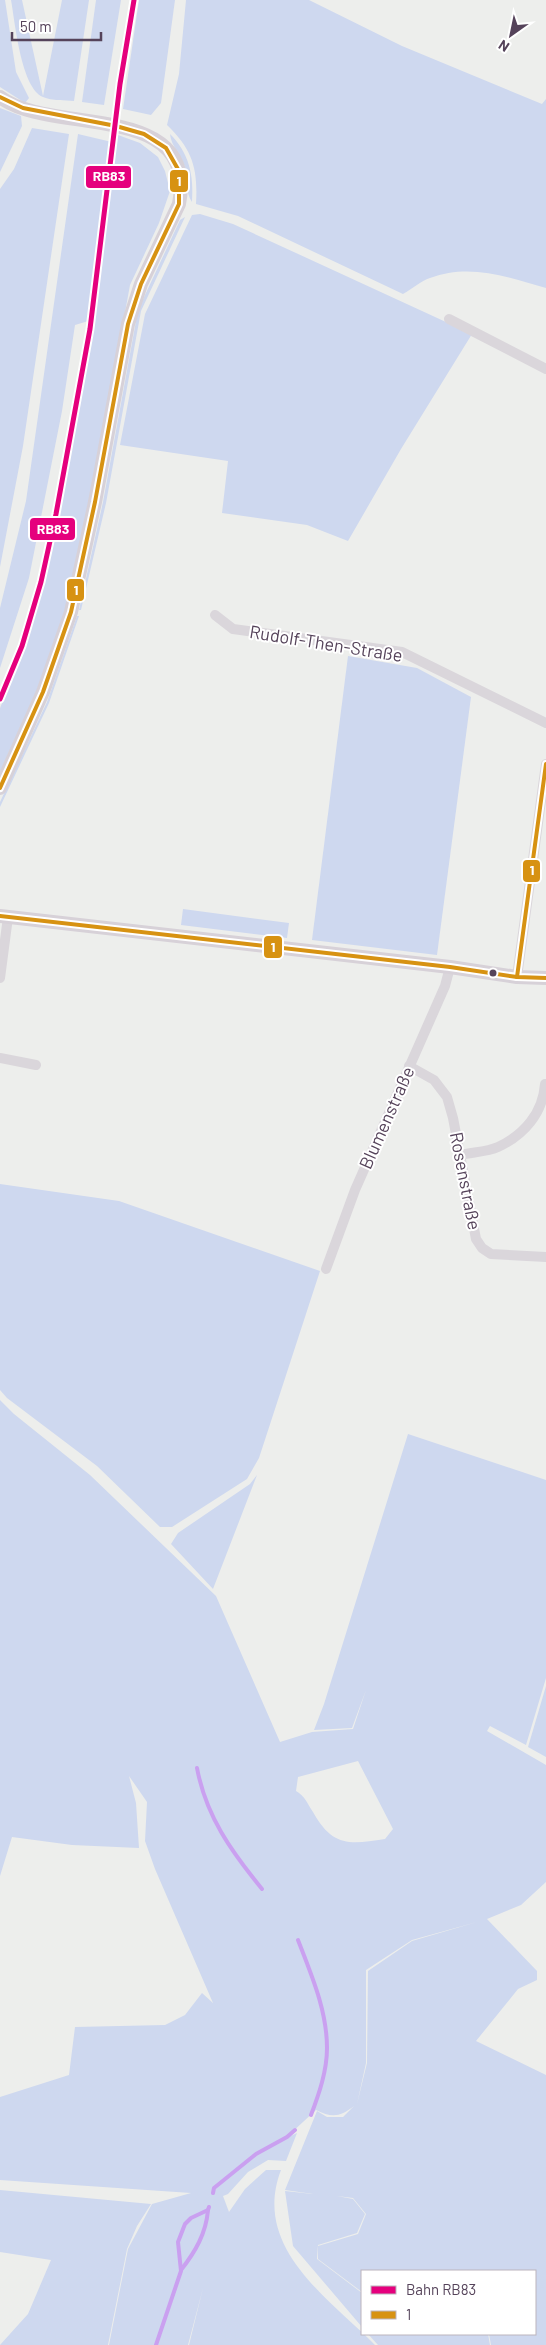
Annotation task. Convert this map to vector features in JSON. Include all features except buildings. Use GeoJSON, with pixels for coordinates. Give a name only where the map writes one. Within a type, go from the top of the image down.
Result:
{"type":"FeatureCollection","features":[{"type":"Feature","properties":{"kind":"main road"},"geometry":{"type":"LineString","coordinates":[[0,97],[23,110],[99,122],[138,131],[161,144],[172,158],[177,169],[180,197],[173,219],[141,284],[128,324],[94,511],[71,612],[43,692],[0,788]]}},
{"type":"Feature","properties":{"kind":"main road"},"geometry":{"type":"LineString","coordinates":[[4,916],[450,967],[517,977],[546,978]]}},
{"type":"Feature","properties":{"kind":"street"},"geometry":{"type":"LineString","coordinates":[[449,319],[546,369]]}},
{"type":"Feature","properties":{"kind":"street","name":"Rudolf-Then-Straße"},"geometry":{"type":"LineString","coordinates":[[215,615],[233,630],[402,652],[546,723]]}},
{"type":"Feature","properties":{"kind":"street"},"geometry":{"type":"LineString","coordinates":[[517,977],[546,764]]}},
{"type":"Feature","properties":{"kind":"street"},"geometry":{"type":"LineString","coordinates":[[0,978],[4,916]]}},
{"type":"Feature","properties":{"kind":"street","name":"Blumenstraße"},"geometry":{"type":"LineString","coordinates":[[326,1269],[355,1190],[445,986],[450,967]]}},
{"type":"Feature","properties":{"kind":"street"},"geometry":{"type":"LineString","coordinates":[[0,1058],[36,1065]]}},
{"type":"Feature","properties":{"kind":"street","name":"Rosenstraße"},"geometry":{"type":"LineString","coordinates":[[409,1066],[434,1080],[447,1097],[476,1239],[482,1248],[491,1254],[546,1257]]}},
{"type":"Feature","properties":{"kind":"street"},"geometry":{"type":"LineString","coordinates":[[460,1155],[497,1147],[518,1134],[535,1118],[545,1095],[546,1084]]}},
{"type":"Feature","properties":{"kind":"shaded area"},"geometry":{"type":"Polygon","coordinates":[[[0,0],[5,0],[16,72],[29,98],[25,103],[0,87],[0,0]]]}},
{"type":"Feature","properties":{"kind":"shaded area"},"geometry":{"type":"Polygon","coordinates":[[[11,0],[22,0],[43,96],[62,0],[89,0],[74,101],[54,100],[43,97],[35,91],[29,81],[20,53],[11,0]]]}},
{"type":"Feature","properties":{"kind":"shaded area"},"geometry":{"type":"Polygon","coordinates":[[[96,0],[121,0],[104,105],[82,102],[96,0]]]}},
{"type":"Feature","properties":{"kind":"shaded area"},"geometry":{"type":"Polygon","coordinates":[[[139,0],[175,0],[161,103],[151,115],[123,109],[139,0]]]}},
{"type":"Feature","properties":{"kind":"shaded area"},"geometry":{"type":"Polygon","coordinates":[[[186,0],[309,0],[402,46],[542,104],[546,99],[546,288],[488,273],[460,272],[430,278],[403,294],[238,216],[196,204],[196,180],[192,161],[183,143],[167,125],[179,74],[186,0]]]}},
{"type":"Feature","properties":{"kind":"shaded area"},"geometry":{"type":"Polygon","coordinates":[[[0,108],[21,116],[22,126],[0,172],[0,108]]]}},
{"type":"Feature","properties":{"kind":"shaded area"},"geometry":{"type":"Polygon","coordinates":[[[32,128],[69,134],[23,446],[0,567],[0,189],[14,169],[32,128]]]}},
{"type":"Feature","properties":{"kind":"shaded area"},"geometry":{"type":"Polygon","coordinates":[[[78,134],[116,143],[118,135],[140,143],[158,157],[165,171],[170,191],[159,223],[130,285],[88,516],[66,609],[37,690],[0,772],[0,708],[25,647],[44,583],[59,515],[95,319],[75,325],[62,411],[29,578],[0,668],[0,608],[26,501],[78,134]]]}},
{"type":"Feature","properties":{"kind":"shaded area"},"geometry":{"type":"Polygon","coordinates":[[[170,134],[182,149],[189,165],[192,183],[192,202],[188,194],[185,167],[172,143],[170,134]]]}},
{"type":"Feature","properties":{"kind":"shaded area"},"geometry":{"type":"Polygon","coordinates":[[[200,214],[233,224],[472,334],[401,449],[348,541],[307,525],[222,513],[228,461],[120,445],[145,314],[192,215],[200,214]]]}},
{"type":"Feature","properties":{"kind":"shaded area"},"geometry":{"type":"Polygon","coordinates":[[[185,217],[141,311],[106,503],[81,610],[79,610],[103,502],[138,310],[180,220],[185,217]]]}},
{"type":"Feature","properties":{"kind":"shaded area"},"geometry":{"type":"Polygon","coordinates":[[[77,616],[79,616],[49,703],[0,807],[0,802],[47,702],[77,616]]]}},
{"type":"Feature","properties":{"kind":"shaded area"},"geometry":{"type":"Polygon","coordinates":[[[348,656],[417,668],[471,697],[437,955],[312,940],[348,656]]]}},
{"type":"Feature","properties":{"kind":"shaded area"},"geometry":{"type":"Polygon","coordinates":[[[183,909],[289,923],[287,938],[181,925],[183,909]]]}},
{"type":"Feature","properties":{"kind":"shaded area"},"geometry":{"type":"Polygon","coordinates":[[[0,1184],[119,1201],[320,1271],[259,1458],[247,1479],[172,1527],[160,1527],[97,1466],[7,1398],[0,1390],[0,1184]]]}},
{"type":"Feature","properties":{"kind":"shaded area"},"geometry":{"type":"Polygon","coordinates":[[[0,1400],[14,1414],[90,1475],[216,1596],[280,1742],[312,1732],[353,1729],[366,1690],[352,1728],[314,1730],[324,1704],[408,1434],[546,1480],[546,1678],[526,1745],[490,1726],[487,1731],[546,1765],[546,1882],[521,1905],[487,1919],[537,1971],[537,1980],[518,1989],[476,2041],[546,2075],[546,2345],[491,2345],[489,2335],[536,2335],[536,2270],[361,2270],[361,2291],[318,2259],[318,2246],[358,2234],[366,2214],[353,2198],[337,2196],[353,2199],[365,2214],[357,2233],[318,2245],[317,2259],[361,2292],[361,2326],[293,2246],[285,2191],[313,2194],[285,2190],[317,2111],[327,2117],[343,2117],[354,2106],[336,2115],[316,2110],[290,2134],[274,2144],[297,2133],[286,2161],[268,2160],[248,2172],[228,2194],[223,2196],[229,2212],[245,2189],[266,2170],[281,2170],[275,2198],[277,2224],[286,2248],[300,2270],[318,2290],[361,2332],[361,2335],[364,2335],[375,2345],[189,2345],[203,2288],[188,2345],[109,2345],[128,2249],[152,2204],[191,2193],[0,2180],[0,2097],[69,2075],[75,2027],[165,2025],[185,2015],[202,1993],[213,2003],[155,1869],[145,1841],[147,1802],[129,1776],[136,1803],[139,1848],[72,1845],[12,1837],[0,1876],[0,1400]],[[358,1761],[298,1777],[296,1791],[304,1797],[320,1823],[334,1837],[351,1842],[385,1839],[393,1829],[358,1761]],[[477,1922],[412,1940],[366,1970],[366,2063],[357,2104],[367,2063],[368,1971],[412,1941],[477,1922]]]}},
{"type":"Feature","properties":{"kind":"shaded area"},"geometry":{"type":"Polygon","coordinates":[[[257,1475],[213,1589],[171,1544],[178,1533],[250,1484],[257,1475]]]}},
{"type":"Feature","properties":{"kind":"shaded area"},"geometry":{"type":"Polygon","coordinates":[[[546,1686],[546,1757],[528,1747],[546,1686]]]}},
{"type":"Feature","properties":{"kind":"shaded area"},"geometry":{"type":"Polygon","coordinates":[[[0,2190],[151,2204],[137,2226],[127,2249],[108,2345],[0,2345],[28,2314],[51,2260],[0,2252],[0,2190]]]}},
{"type":"Feature","properties":{"kind":"shaded area"},"geometry":{"type":"Polygon","coordinates":[[[369,2335],[488,2335],[490,2345],[378,2345],[369,2335]]]}},
{"type":"Feature","properties":{"kind":"waterway"},"geometry":{"type":"LineString","coordinates":[[197,1768],[207,1802],[221,1832],[240,1861],[262,1889]]}},
{"type":"Feature","properties":{"kind":"waterway"},"geometry":{"type":"LineString","coordinates":[[298,1940],[317,1992],[326,2034],[327,2057],[324,2074],[311,2115]]}},
{"type":"Feature","properties":{"kind":"waterway"},"geometry":{"type":"LineString","coordinates":[[213,2193],[214,2188],[256,2154],[287,2137],[295,2130]]}},
{"type":"Feature","properties":{"kind":"waterway"},"geometry":{"type":"LineString","coordinates":[[156,2345],[181,2271],[178,2242],[185,2224],[191,2218],[208,2210],[209,2207]]}},
{"type":"Feature","properties":{"kind":"waterway"},"geometry":{"type":"LineString","coordinates":[[181,2270],[199,2242],[205,2227],[208,2210]]}},
{"type":"Feature","properties":{"kind":"rail line","name":"RB83"},"geometry":{"type":"LineString","coordinates":[[0,699],[22,646],[41,582],[56,514],[90,329],[120,84],[134,0]]}},
{"type":"Feature","properties":{"kind":"transit line","name":"1"},"geometry":{"type":"LineString","coordinates":[[0,97],[23,108],[116,126],[144,134],[166,148],[179,171],[179,204],[141,284],[128,324],[95,502],[71,612],[43,692],[0,788]]}},
{"type":"Feature","properties":{"kind":"transit line","name":"1"},"geometry":{"type":"LineString","coordinates":[[517,977],[546,764]]}},
{"type":"Feature","properties":{"kind":"transit line","name":"1"},"geometry":{"type":"LineString","coordinates":[[0,916],[450,967],[517,977],[546,978]]}}]}
